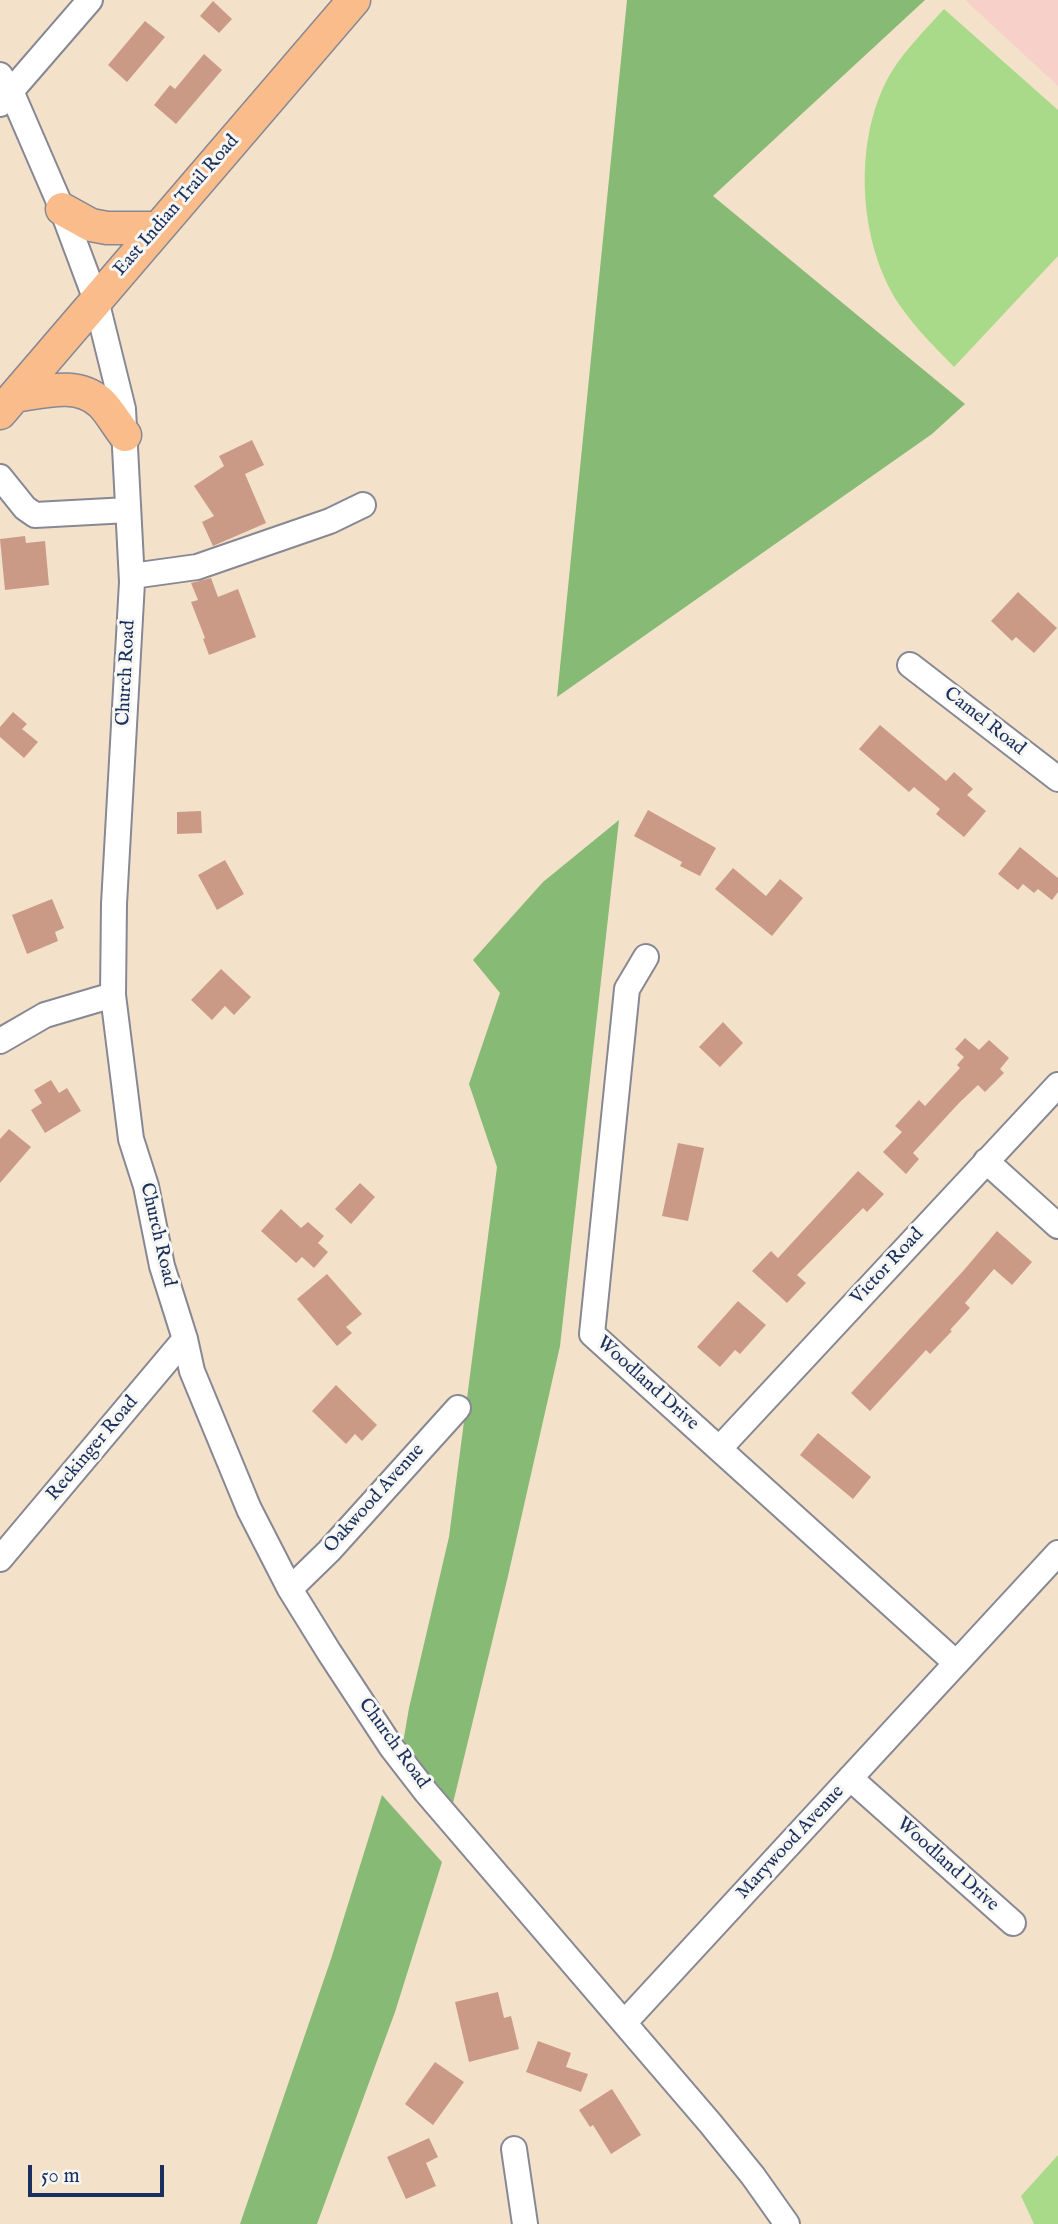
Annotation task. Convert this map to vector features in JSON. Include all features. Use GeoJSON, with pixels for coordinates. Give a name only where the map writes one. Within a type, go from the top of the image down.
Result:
{"type":"FeatureCollection","features":[{"type":"Feature","properties":{"kind":"main road","name":"East Indian Trail Road"},"geometry":{"type":"LineString","coordinates":[[7,405],[354,0]]}},
{"type":"Feature","properties":{"kind":"main road"},"geometry":{"type":"LineString","coordinates":[[62,209],[91,225],[107,228],[158,228]]}},
{"type":"Feature","properties":{"kind":"main road"},"geometry":{"type":"LineString","coordinates":[[7,405],[70,389],[88,393],[103,404],[125,435]]}},
{"type":"Feature","properties":{"kind":"street"},"geometry":{"type":"LineString","coordinates":[[4,90],[90,0]]}},
{"type":"Feature","properties":{"kind":"street","name":"Church Road"},"geometry":{"type":"LineString","coordinates":[[4,90],[62,209],[96,300],[123,409],[132,576],[114,904],[113,995],[131,1139],[146,1186],[162,1266],[204,1404],[249,1509],[290,1589],[392,1748],[753,2176],[787,2224]]}},
{"type":"Feature","properties":{"kind":"street"},"geometry":{"type":"LineString","coordinates":[[0,477],[25,508],[35,514],[128,510]]}},
{"type":"Feature","properties":{"kind":"street"},"geometry":{"type":"LineString","coordinates":[[132,576],[197,567],[285,535],[330,522],[363,505]]}},
{"type":"Feature","properties":{"kind":"street","name":"Camel Road"},"geometry":{"type":"LineString","coordinates":[[910,665],[1058,779]]}},
{"type":"Feature","properties":{"kind":"street","name":"Woodland Drive"},"geometry":{"type":"LineString","coordinates":[[646,957],[627,989],[592,1334],[956,1663]]}},
{"type":"Feature","properties":{"kind":"street"},"geometry":{"type":"LineString","coordinates":[[0,1041],[45,1014],[113,995]]}},
{"type":"Feature","properties":{"kind":"street","name":"Victor Road"},"geometry":{"type":"LineString","coordinates":[[719,1449],[1058,1085]]}},
{"type":"Feature","properties":{"kind":"street"},"geometry":{"type":"LineString","coordinates":[[986,1161],[1058,1226]]}},
{"type":"Feature","properties":{"kind":"street","name":"Reckinger Road"},"geometry":{"type":"LineString","coordinates":[[0,1559],[185,1339]]}},
{"type":"Feature","properties":{"kind":"street","name":"Oakwood Avenue"},"geometry":{"type":"LineString","coordinates":[[290,1589],[329,1551],[458,1408]]}},
{"type":"Feature","properties":{"kind":"street","name":"Marywood Avenue"},"geometry":{"type":"LineString","coordinates":[[625,2022],[1058,1553]]}},
{"type":"Feature","properties":{"kind":"street","name":"Woodland Drive"},"geometry":{"type":"LineString","coordinates":[[850,1779],[1013,1923]]}},
{"type":"Feature","properties":{"kind":"street"},"geometry":{"type":"LineString","coordinates":[[514,2148],[525,2224]]}},
{"type":"Feature","properties":{"kind":"shaded area"},"geometry":{"type":"Polygon","coordinates":[[[965,0],[1058,0],[1058,86],[965,0]]]}},
{"type":"Feature","properties":{"kind":"green space"},"geometry":{"type":"Polygon","coordinates":[[[627,0],[925,0],[713,196],[965,404],[932,434],[557,697],[627,0]]]}},
{"type":"Feature","properties":{"kind":"green space"},"geometry":{"type":"Polygon","coordinates":[[[944,9],[1058,110],[1058,256],[954,367],[907,315],[886,281],[875,253],[865,190],[870,127],[879,98],[892,71],[916,39],[944,9]]]}},
{"type":"Feature","properties":{"kind":"green space"},"geometry":{"type":"Polygon","coordinates":[[[619,820],[560,1346],[453,1803],[403,1743],[449,1537],[497,1167],[469,1084],[500,993],[473,960],[543,882],[619,820]]]}},
{"type":"Feature","properties":{"kind":"green space"},"geometry":{"type":"Polygon","coordinates":[[[382,1795],[442,1862],[395,2012],[317,2224],[240,2224],[331,1959],[382,1795]]]}},
{"type":"Feature","properties":{"kind":"green space"},"geometry":{"type":"Polygon","coordinates":[[[1058,2155],[1058,2224],[1034,2224],[1021,2196],[1058,2155]]]}},
{"type":"Feature","properties":{"kind":"building"},"geometry":{"type":"Polygon","coordinates":[[[213,1],[232,19],[219,33],[200,16],[213,1]]]}},
{"type":"Feature","properties":{"kind":"building"},"geometry":{"type":"Polygon","coordinates":[[[145,21],[165,37],[127,82],[108,65],[145,21]]]}},
{"type":"Feature","properties":{"kind":"building"},"geometry":{"type":"Polygon","coordinates":[[[204,54],[222,70],[176,124],[154,105],[170,85],[175,89],[204,54]]]}},
{"type":"Feature","properties":{"kind":"building"},"geometry":{"type":"Polygon","coordinates":[[[252,440],[264,465],[245,474],[266,523],[213,546],[202,522],[214,516],[194,486],[224,466],[219,456],[252,440]]]}},
{"type":"Feature","properties":{"kind":"building"},"geometry":{"type":"Polygon","coordinates":[[[25,536],[26,543],[45,541],[49,585],[5,590],[0,539],[25,536]]]}},
{"type":"Feature","properties":{"kind":"building"},"geometry":{"type":"Polygon","coordinates":[[[211,578],[218,597],[238,589],[256,637],[209,655],[191,602],[198,600],[191,583],[211,578]]]}},
{"type":"Feature","properties":{"kind":"building"},"geometry":{"type":"Polygon","coordinates":[[[1018,592],[1057,628],[1034,653],[1016,637],[1012,641],[991,621],[1018,592]]]}},
{"type":"Feature","properties":{"kind":"building"},"geometry":{"type":"Polygon","coordinates":[[[13,712],[27,724],[22,729],[38,742],[24,758],[0,737],[0,727],[13,712]]]}},
{"type":"Feature","properties":{"kind":"building"},"geometry":{"type":"Polygon","coordinates":[[[880,725],[946,781],[954,772],[973,789],[967,795],[986,811],[964,837],[936,814],[940,809],[914,787],[909,792],[859,749],[880,725]]]}},
{"type":"Feature","properties":{"kind":"building"},"geometry":{"type":"Polygon","coordinates":[[[648,810],[716,848],[700,876],[680,866],[682,862],[634,836],[648,810]]]}},
{"type":"Feature","properties":{"kind":"building"},"geometry":{"type":"Polygon","coordinates":[[[201,811],[202,833],[177,834],[177,812],[201,811]]]}},
{"type":"Feature","properties":{"kind":"building"},"geometry":{"type":"Polygon","coordinates":[[[1020,847],[1058,878],[1058,892],[1052,900],[1038,889],[1034,893],[1023,884],[1018,890],[998,874],[1020,847]]]}},
{"type":"Feature","properties":{"kind":"building"},"geometry":{"type":"Polygon","coordinates":[[[225,860],[244,894],[217,910],[198,875],[225,860]]]}},
{"type":"Feature","properties":{"kind":"building"},"geometry":{"type":"Polygon","coordinates":[[[733,868],[766,896],[780,879],[803,898],[772,936],[715,889],[733,868]]]}},
{"type":"Feature","properties":{"kind":"building"},"geometry":{"type":"Polygon","coordinates":[[[52,899],[64,928],[55,932],[58,941],[27,954],[12,915],[52,899]]]}},
{"type":"Feature","properties":{"kind":"building"},"geometry":{"type":"Polygon","coordinates":[[[221,969],[251,997],[234,1015],[225,1006],[212,1020],[191,1000],[221,969]]]}},
{"type":"Feature","properties":{"kind":"building"},"geometry":{"type":"Polygon","coordinates":[[[723,1022],[743,1043],[720,1067],[699,1047],[723,1022]]]}},
{"type":"Feature","properties":{"kind":"building"},"geometry":{"type":"Polygon","coordinates":[[[965,1038],[979,1050],[989,1040],[1009,1058],[1000,1069],[1004,1073],[985,1092],[978,1085],[959,1103],[913,1153],[919,1159],[906,1174],[883,1152],[902,1132],[895,1126],[919,1100],[925,1106],[960,1068],[957,1065],[964,1057],[955,1049],[965,1038]]]}},
{"type":"Feature","properties":{"kind":"building"},"geometry":{"type":"Polygon","coordinates":[[[51,1080],[59,1093],[67,1088],[81,1111],[45,1133],[31,1110],[42,1103],[34,1090],[51,1080]]]}},
{"type":"Feature","properties":{"kind":"building"},"geometry":{"type":"Polygon","coordinates":[[[9,1129],[31,1147],[0,1183],[0,1139],[9,1129]]]}},
{"type":"Feature","properties":{"kind":"building"},"geometry":{"type":"Polygon","coordinates":[[[678,1143],[704,1148],[688,1221],[662,1216],[678,1143]]]}},
{"type":"Feature","properties":{"kind":"building"},"geometry":{"type":"Polygon","coordinates":[[[858,1171],[884,1194],[867,1212],[863,1208],[797,1275],[806,1283],[787,1303],[752,1271],[771,1251],[778,1258],[858,1171]]]}},
{"type":"Feature","properties":{"kind":"building"},"geometry":{"type":"Polygon","coordinates":[[[360,1183],[375,1197],[351,1224],[335,1209],[360,1183]]]}},
{"type":"Feature","properties":{"kind":"building"},"geometry":{"type":"Polygon","coordinates":[[[281,1209],[301,1228],[308,1222],[324,1236],[318,1243],[328,1252],[314,1268],[302,1257],[296,1263],[261,1231],[281,1209]]]}},
{"type":"Feature","properties":{"kind":"building"},"geometry":{"type":"Polygon","coordinates":[[[997,1231],[1032,1262],[1012,1285],[994,1269],[965,1303],[970,1308],[950,1330],[952,1331],[930,1354],[926,1350],[870,1411],[851,1393],[997,1231]]]}},
{"type":"Feature","properties":{"kind":"building"},"geometry":{"type":"Polygon","coordinates":[[[327,1274],[362,1314],[346,1327],[352,1333],[337,1346],[297,1299],[327,1274]]]}},
{"type":"Feature","properties":{"kind":"building"},"geometry":{"type":"Polygon","coordinates":[[[738,1301],[766,1325],[740,1354],[735,1350],[720,1367],[697,1347],[738,1301]]]}},
{"type":"Feature","properties":{"kind":"building"},"geometry":{"type":"Polygon","coordinates":[[[336,1385],[377,1425],[362,1441],[355,1434],[346,1444],[312,1411],[336,1385]]]}},
{"type":"Feature","properties":{"kind":"building"},"geometry":{"type":"Polygon","coordinates":[[[818,1433],[871,1477],[853,1499],[800,1455],[818,1433]]]}},
{"type":"Feature","properties":{"kind":"building"},"geometry":{"type":"Polygon","coordinates":[[[498,1992],[504,2018],[511,2016],[519,2049],[469,2062],[455,2002],[498,1992]]]}},
{"type":"Feature","properties":{"kind":"building"},"geometry":{"type":"Polygon","coordinates":[[[538,2041],[571,2053],[566,2067],[588,2074],[581,2092],[526,2072],[538,2041]]]}},
{"type":"Feature","properties":{"kind":"building"},"geometry":{"type":"Polygon","coordinates":[[[435,2062],[464,2082],[433,2125],[405,2104],[435,2062]]]}},
{"type":"Feature","properties":{"kind":"building"},"geometry":{"type":"Polygon","coordinates":[[[612,2089],[641,2135],[611,2154],[593,2125],[590,2127],[579,2110],[612,2089]]]}},
{"type":"Feature","properties":{"kind":"building"},"geometry":{"type":"Polygon","coordinates":[[[429,2138],[438,2157],[426,2163],[436,2186],[406,2199],[387,2157],[429,2138]]]}}]}
